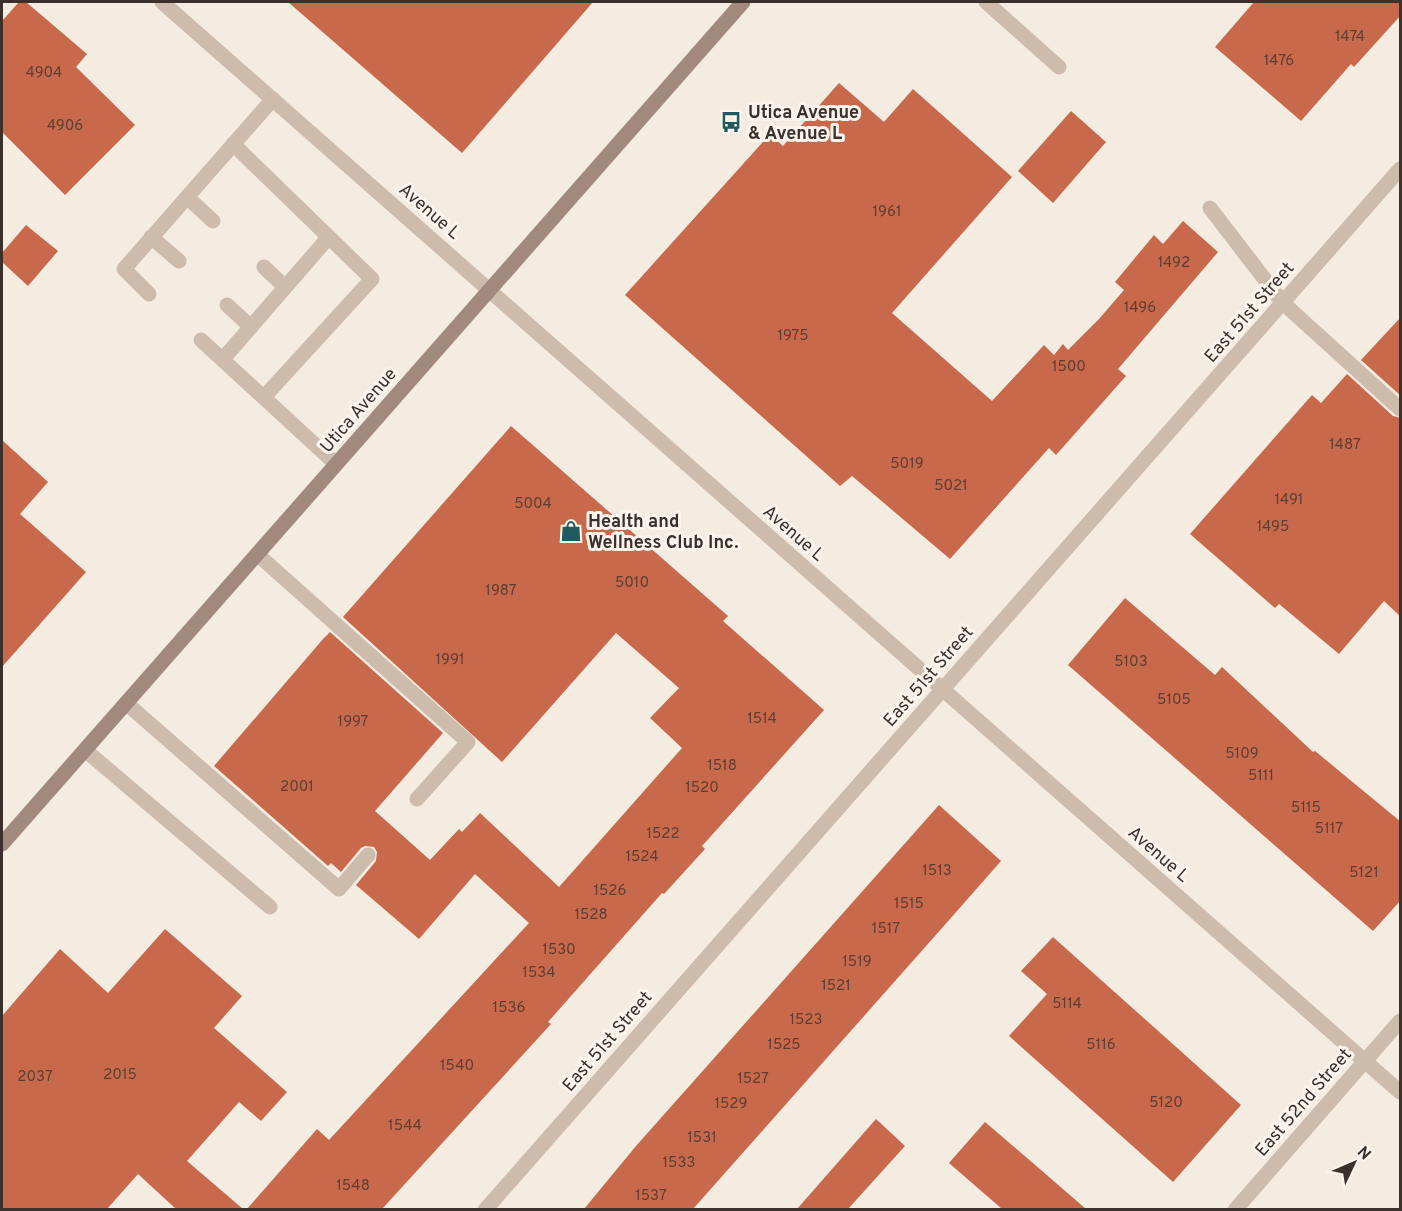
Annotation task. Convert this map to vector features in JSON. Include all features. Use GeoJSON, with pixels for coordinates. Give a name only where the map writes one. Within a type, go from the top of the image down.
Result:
{"type":"FeatureCollection","features":[{"type":"Feature","properties":{"kind":"main road","name":"Utica Avenue"},"geometry":{"type":"LineString","coordinates":[[2,844],[743,2]]}},
{"type":"Feature","properties":{"kind":"street","name":"Avenue L"},"geometry":{"type":"LineString","coordinates":[[162,2],[1401,1092]]}},
{"type":"Feature","properties":{"kind":"street"},"geometry":{"type":"LineString","coordinates":[[986,2],[1059,67]]}},
{"type":"Feature","properties":{"kind":"street"},"geometry":{"type":"LineString","coordinates":[[149,294],[124,269],[273,99]]}},
{"type":"Feature","properties":{"kind":"street"},"geometry":{"type":"LineString","coordinates":[[233,144],[372,279],[264,398]]}},
{"type":"Feature","properties":{"kind":"street","name":"East 51st Street"},"geometry":{"type":"LineString","coordinates":[[484,1209],[1401,169]]}},
{"type":"Feature","properties":{"kind":"street"},"geometry":{"type":"LineString","coordinates":[[187,197],[213,221]]}},
{"type":"Feature","properties":{"kind":"street"},"geometry":{"type":"LineString","coordinates":[[1210,208],[1283,303],[1401,409]]}},
{"type":"Feature","properties":{"kind":"street"},"geometry":{"type":"LineString","coordinates":[[152,237],[179,261]]}},
{"type":"Feature","properties":{"kind":"street"},"geometry":{"type":"LineString","coordinates":[[223,360],[328,238]]}},
{"type":"Feature","properties":{"kind":"street"},"geometry":{"type":"LineString","coordinates":[[264,267],[285,287]]}},
{"type":"Feature","properties":{"kind":"street"},"geometry":{"type":"LineString","coordinates":[[227,305],[251,327]]}},
{"type":"Feature","properties":{"kind":"street"},"geometry":{"type":"LineString","coordinates":[[201,340],[336,464]]}},
{"type":"Feature","properties":{"kind":"street"},"geometry":{"type":"LineString","coordinates":[[257,554],[468,742],[417,799]]}},
{"type":"Feature","properties":{"kind":"street"},"geometry":{"type":"LineString","coordinates":[[126,703],[339,889],[368,855]]}},
{"type":"Feature","properties":{"kind":"street"},"geometry":{"type":"LineString","coordinates":[[85,750],[270,907]]}},
{"type":"Feature","properties":{"kind":"street","name":"East 52nd Street"},"geometry":{"type":"LineString","coordinates":[[1235,1209],[1401,1021]]}},
{"type":"Feature","properties":{"kind":"building"},"geometry":{"type":"Polygon","coordinates":[[[19,2],[26,2],[87,54],[76,67],[135,125],[65,195],[2,132],[2,21],[19,2]]]}},
{"type":"Feature","properties":{"kind":"building"},"geometry":{"type":"Polygon","coordinates":[[[288,2],[593,2],[462,153],[288,2]]]}},
{"type":"Feature","properties":{"kind":"building"},"geometry":{"type":"Polygon","coordinates":[[[1254,2],[1401,2],[1401,15],[1354,67],[1351,64],[1301,121],[1215,47],[1254,2]]]}},
{"type":"Feature","properties":{"kind":"building"},"geometry":{"type":"Polygon","coordinates":[[[839,83],[884,122],[913,89],[1012,177],[892,313],[992,401],[1044,345],[1054,355],[1063,344],[1068,350],[1099,319],[1124,290],[1115,282],[1154,235],[1163,244],[1183,221],[1218,252],[1118,369],[1126,376],[1056,455],[1049,448],[950,559],[852,476],[840,486],[625,295],[770,134],[783,146],[839,83]]]}},
{"type":"Feature","properties":{"kind":"building"},"geometry":{"type":"Polygon","coordinates":[[[1071,111],[1106,142],[1053,203],[1018,171],[1071,111]]]}},
{"type":"Feature","properties":{"kind":"building"},"geometry":{"type":"Polygon","coordinates":[[[26,225],[58,251],[28,286],[2,262],[2,253],[26,225]]]}},
{"type":"Feature","properties":{"kind":"building"},"geometry":{"type":"Polygon","coordinates":[[[1401,317],[1401,396],[1361,360],[1401,317]]]}},
{"type":"Feature","properties":{"kind":"building"},"geometry":{"type":"Polygon","coordinates":[[[1347,374],[1393,416],[1401,418],[1401,617],[1384,601],[1339,654],[1279,604],[1275,608],[1190,534],[1312,395],[1321,403],[1347,374]]]}},
{"type":"Feature","properties":{"kind":"building"},"geometry":{"type":"Polygon","coordinates":[[[511,426],[728,616],[723,621],[824,710],[702,846],[705,849],[664,894],[662,893],[548,1022],[551,1024],[382,1209],[247,1209],[317,1129],[329,1140],[529,923],[475,874],[419,939],[356,885],[376,861],[377,852],[374,847],[361,848],[341,872],[331,863],[328,866],[214,766],[323,639],[330,632],[443,733],[375,811],[430,860],[459,829],[462,832],[480,813],[559,887],[682,748],[650,718],[679,688],[616,633],[502,762],[343,617],[511,426]]]}},
{"type":"Feature","properties":{"kind":"building"},"geometry":{"type":"Polygon","coordinates":[[[2,440],[48,482],[20,514],[86,572],[2,667],[2,440]]]}},
{"type":"Feature","properties":{"kind":"building"},"geometry":{"type":"Polygon","coordinates":[[[1125,598],[1215,675],[1222,667],[1313,752],[1315,751],[1401,822],[1401,900],[1373,931],[1068,665],[1125,598]]]}},
{"type":"Feature","properties":{"kind":"building"},"geometry":{"type":"Polygon","coordinates":[[[939,805],[1001,861],[693,1209],[584,1209],[636,1146],[939,805]]]}},
{"type":"Feature","properties":{"kind":"building"},"geometry":{"type":"Polygon","coordinates":[[[165,929],[242,996],[214,1028],[287,1092],[261,1121],[239,1102],[187,1161],[243,1209],[176,1209],[138,1174],[107,1209],[2,1209],[2,1016],[60,949],[108,993],[165,929]]]}},
{"type":"Feature","properties":{"kind":"building"},"geometry":{"type":"Polygon","coordinates":[[[1053,937],[1241,1105],[1173,1182],[1009,1036],[1047,994],[1021,971],[1053,937]]]}},
{"type":"Feature","properties":{"kind":"building"},"geometry":{"type":"Polygon","coordinates":[[[876,1119],[905,1146],[848,1209],[797,1209],[876,1119]]]}},
{"type":"Feature","properties":{"kind":"building"},"geometry":{"type":"Polygon","coordinates":[[[985,1122],[1086,1209],[1002,1209],[949,1163],[985,1122]]]}},
{"type":"Feature","properties":{"kind":"place","name":"Utica Avenue & Avenue L"},"geometry":{"type":"Point","coordinates":[731,122]}},
{"type":"Feature","properties":{"kind":"place","name":"Health and Wellness Club Inc."},"geometry":{"type":"Point","coordinates":[571,531]}}]}
